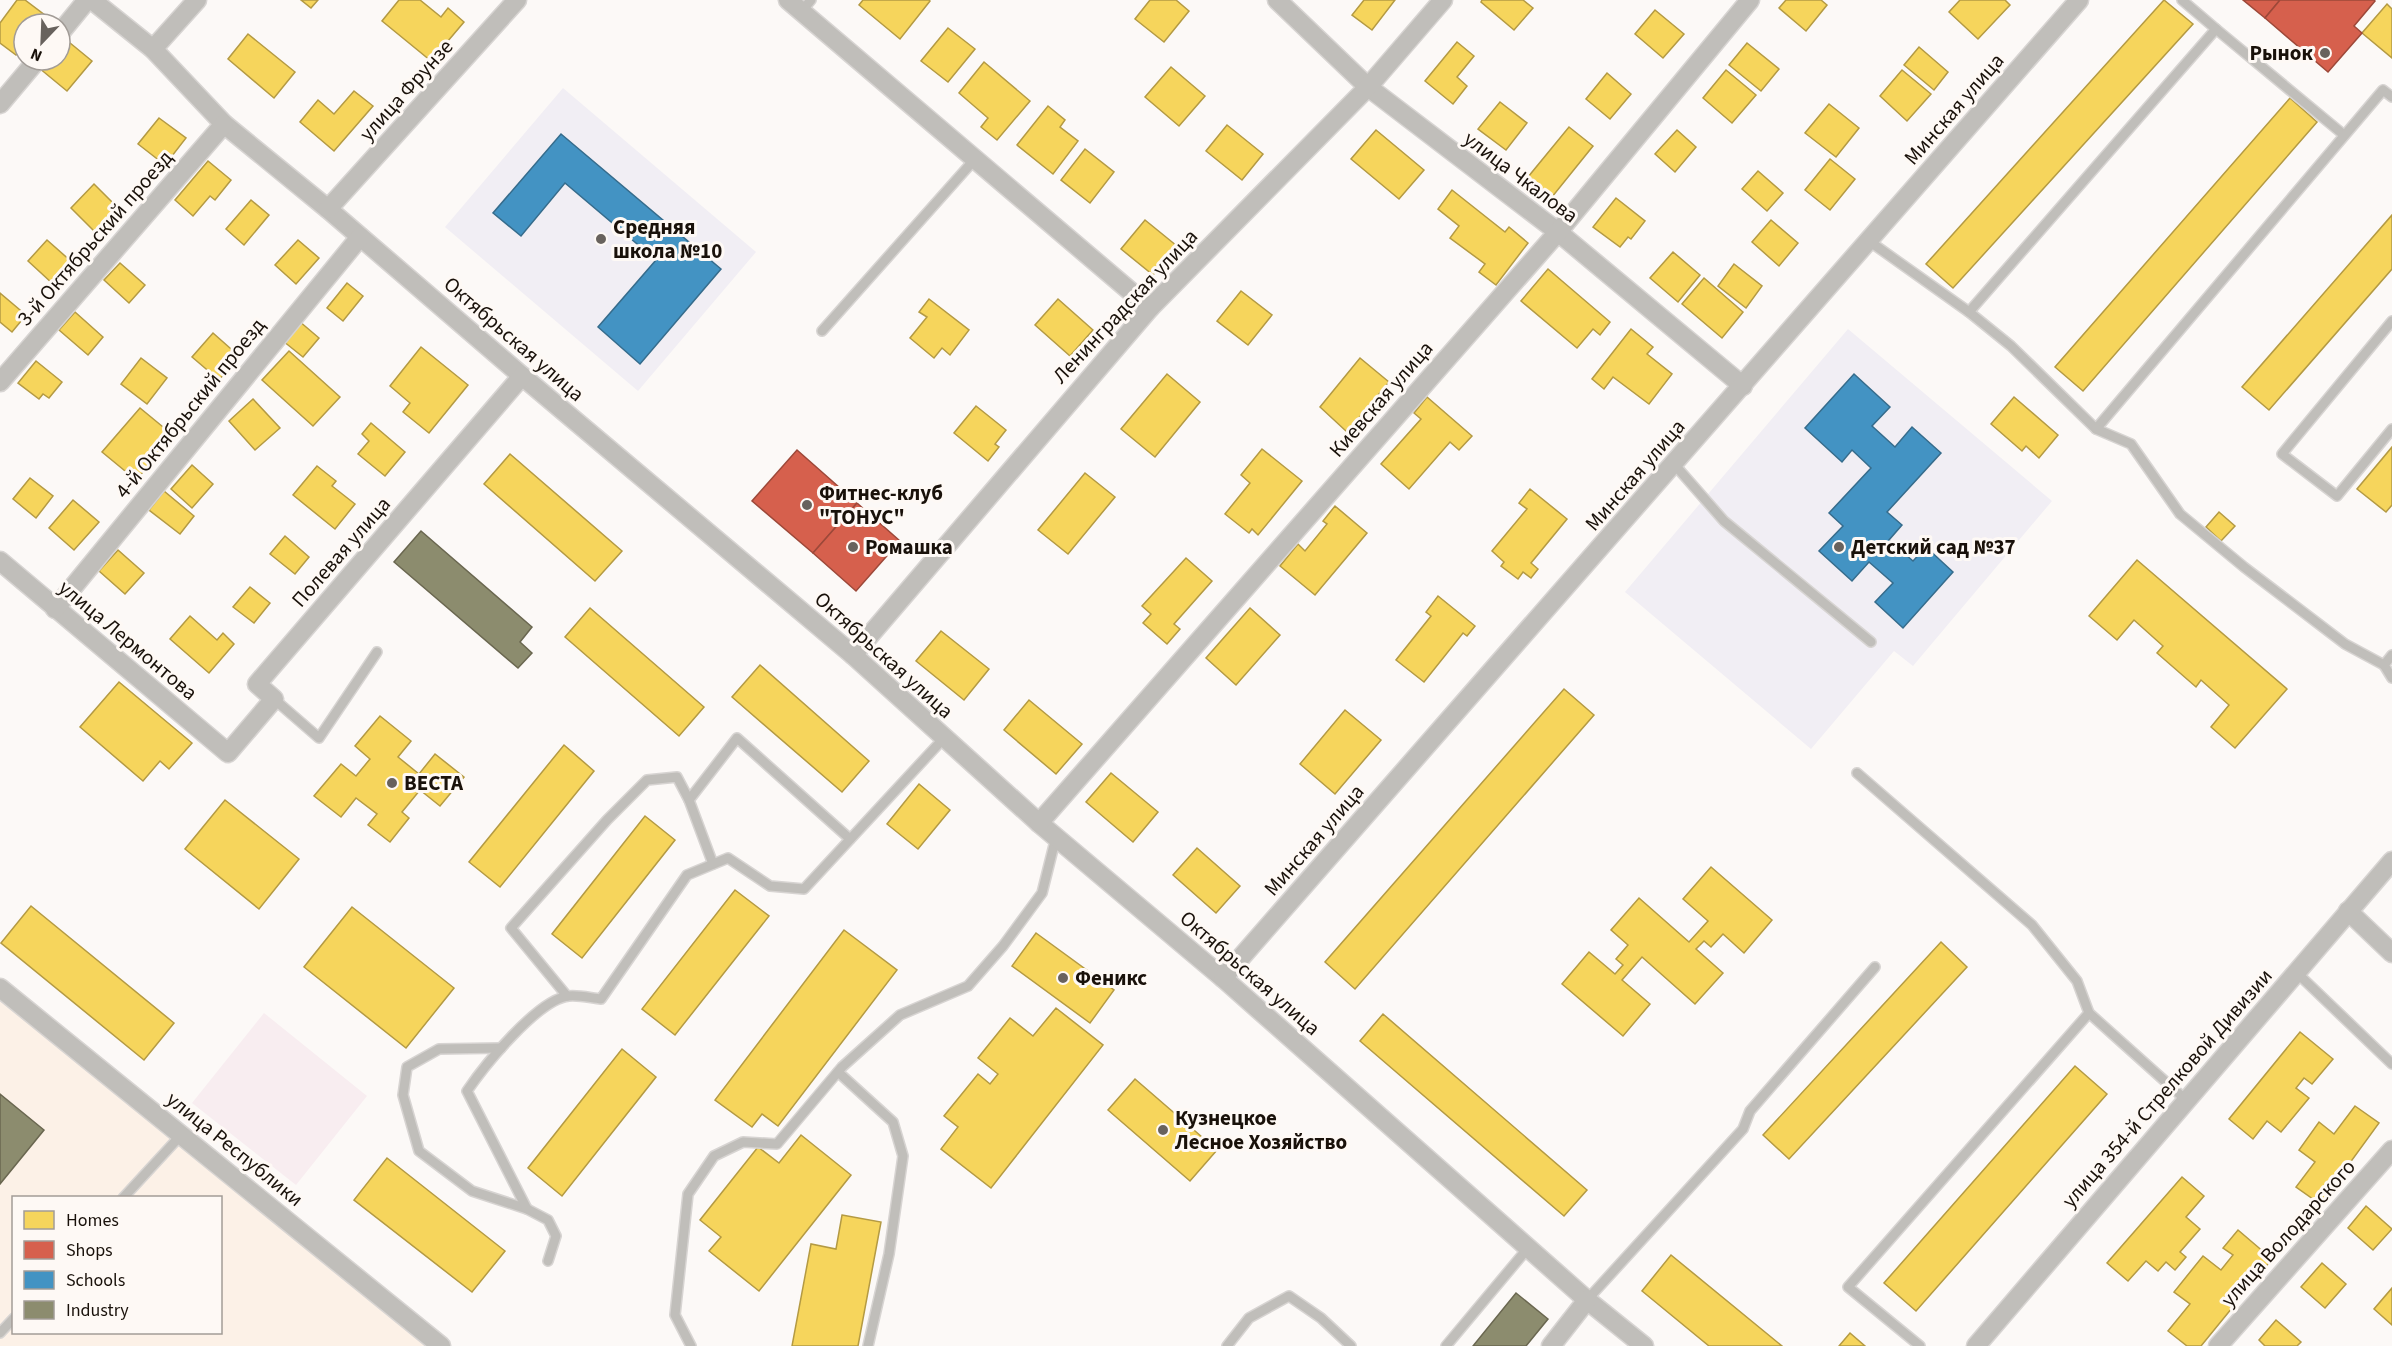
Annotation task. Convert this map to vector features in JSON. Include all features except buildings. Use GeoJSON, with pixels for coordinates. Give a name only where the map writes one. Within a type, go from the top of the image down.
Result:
{"type":"FeatureCollection","features":[{"type":"Feature","properties":{"kind":"street"},"geometry":{"type":"LineString","coordinates":[[72,18],[87,0]]}},
{"type":"Feature","properties":{"kind":"street","name":"Октябрьская улица"},"geometry":{"type":"LineString","coordinates":[[92,0],[153,49],[224,124],[328,209],[853,655],[1039,823],[1222,978],[1636,1344]]}},
{"type":"Feature","properties":{"kind":"street"},"geometry":{"type":"LineString","coordinates":[[153,49],[197,0]]}},
{"type":"Feature","properties":{"kind":"street","name":"улица Фрунзе"},"geometry":{"type":"LineString","coordinates":[[328,209],[517,0]]}},
{"type":"Feature","properties":{"kind":"street","name":"улица Чкалова"},"geometry":{"type":"LineString","coordinates":[[1277,0],[1368,87],[1558,232],[1743,386]]}},
{"type":"Feature","properties":{"kind":"street","name":"Ленинградская улица"},"geometry":{"type":"LineString","coordinates":[[853,655],[1150,308],[1368,87],[1443,0]]}},
{"type":"Feature","properties":{"kind":"street","name":"Киевская улица"},"geometry":{"type":"LineString","coordinates":[[1039,823],[1558,232],[1750,0]]}},
{"type":"Feature","properties":{"kind":"street","name":"Минская улица"},"geometry":{"type":"LineString","coordinates":[[1222,978],[2079,0]]}},
{"type":"Feature","properties":{"kind":"street"},"geometry":{"type":"LineString","coordinates":[[800,4],[975,159],[1150,308]]}},
{"type":"Feature","properties":{"kind":"street"},"geometry":{"type":"LineString","coordinates":[[0,104],[27,72]]}},
{"type":"Feature","properties":{"kind":"street","name":"3-й Октябрьский проезд"},"geometry":{"type":"LineString","coordinates":[[0,382],[224,124]]}},
{"type":"Feature","properties":{"kind":"street","name":"4-й Октябрьский проезд"},"geometry":{"type":"LineString","coordinates":[[55,609],[360,237]]}},
{"type":"Feature","properties":{"kind":"street","name":"Полевая улица"},"geometry":{"type":"LineString","coordinates":[[274,699],[257,684],[522,376]]}},
{"type":"Feature","properties":{"kind":"street","name":"улица Лермонтова"},"geometry":{"type":"LineString","coordinates":[[0,561],[228,753],[274,699]]}},
{"type":"Feature","properties":{"kind":"street","name":"улица 354-й Стрелковой Дивизии"},"geometry":{"type":"LineString","coordinates":[[1976,1346],[2392,861]]}},
{"type":"Feature","properties":{"kind":"street"},"geometry":{"type":"LineString","coordinates":[[2348,911],[2392,953]]}},
{"type":"Feature","properties":{"kind":"street","name":"улица Республики"},"geometry":{"type":"LineString","coordinates":[[0,988],[441,1346]]}},
{"type":"Feature","properties":{"kind":"street","name":"улица Володарского"},"geometry":{"type":"LineString","coordinates":[[2218,1346],[2392,1150]]}},
{"type":"Feature","properties":{"kind":"street"},"geometry":{"type":"LineString","coordinates":[[1551,1346],[1587,1300]]}},
{"type":"Feature","properties":{"kind":"lane"},"geometry":{"type":"LineString","coordinates":[[2182,0],[2344,135]]}},
{"type":"Feature","properties":{"kind":"lane"},"geometry":{"type":"LineString","coordinates":[[1970,312],[2216,29]]}},
{"type":"Feature","properties":{"kind":"lane"},"geometry":{"type":"LineString","coordinates":[[2096,429],[2383,90],[2392,98]]}},
{"type":"Feature","properties":{"kind":"lane"},"geometry":{"type":"LineString","coordinates":[[822,331],[975,159]]}},
{"type":"Feature","properties":{"kind":"lane"},"geometry":{"type":"LineString","coordinates":[[1869,241],[1970,312],[2011,346],[2096,429],[2131,444],[2180,514],[2244,567],[2345,644],[2384,665],[2392,678]]}},
{"type":"Feature","properties":{"kind":"lane"},"geometry":{"type":"LineString","coordinates":[[2392,321],[2282,454],[2337,496],[2392,429]]}},
{"type":"Feature","properties":{"kind":"lane"},"geometry":{"type":"LineString","coordinates":[[1674,464],[1724,521],[1871,642]]}},
{"type":"Feature","properties":{"kind":"lane"},"geometry":{"type":"LineString","coordinates":[[274,699],[320,738],[377,652]]}},
{"type":"Feature","properties":{"kind":"lane"},"geometry":{"type":"LineString","coordinates":[[2384,665],[2392,655]]}},
{"type":"Feature","properties":{"kind":"lane"},"geometry":{"type":"LineString","coordinates":[[689,800],[737,738],[850,839]]}},
{"type":"Feature","properties":{"kind":"lane"},"geometry":{"type":"LineString","coordinates":[[527,1209],[467,1091],[501,1048],[539,1011],[567,996],[601,999],[687,875],[728,858],[770,886],[804,889],[944,738]]}},
{"type":"Feature","properties":{"kind":"lane"},"geometry":{"type":"LineString","coordinates":[[1857,773],[2032,925],[2077,981],[2088,1013],[2186,1100]]}},
{"type":"Feature","properties":{"kind":"lane"},"geometry":{"type":"LineString","coordinates":[[567,996],[511,928],[607,820],[647,780],[677,777],[689,800],[712,864]]}},
{"type":"Feature","properties":{"kind":"lane"},"geometry":{"type":"LineString","coordinates":[[691,1346],[675,1315],[688,1194],[714,1156],[743,1142],[777,1144],[838,1072],[900,1015],[968,986],[1003,946],[1042,893],[1056,837]]}},
{"type":"Feature","properties":{"kind":"lane"},"geometry":{"type":"LineString","coordinates":[[1587,1300],[1743,1129],[1750,1111],[1875,967]]}},
{"type":"Feature","properties":{"kind":"lane"},"geometry":{"type":"LineString","coordinates":[[2296,972],[2392,1064]]}},
{"type":"Feature","properties":{"kind":"lane"},"geometry":{"type":"LineString","coordinates":[[1920,1346],[1848,1287],[2088,1013]]}},
{"type":"Feature","properties":{"kind":"lane"},"geometry":{"type":"LineString","coordinates":[[501,1048],[439,1049],[407,1067],[403,1095],[419,1151],[472,1191],[527,1209],[548,1220],[555,1236],[548,1260]]}},
{"type":"Feature","properties":{"kind":"lane"},"geometry":{"type":"LineString","coordinates":[[838,1072],[893,1122],[903,1156],[889,1254],[868,1346]]}},
{"type":"Feature","properties":{"kind":"lane"},"geometry":{"type":"LineString","coordinates":[[124,1196],[182,1134]]}},
{"type":"Feature","properties":{"kind":"lane"},"geometry":{"type":"LineString","coordinates":[[1446,1346],[1528,1248]]}},
{"type":"Feature","properties":{"kind":"lane"},"geometry":{"type":"LineString","coordinates":[[1227,1346],[1249,1318],[1289,1296],[1320,1318],[1351,1346]]}},
{"type":"Feature","properties":{"kind":"lane"},"geometry":{"type":"LineString","coordinates":[[0,1333],[12,1320]]}},
{"type":"Feature","properties":{"kind":"shaded area","name":"Средняя школа №10"},"geometry":{"type":"Polygon","coordinates":[[[563,88],[756,252],[638,391],[445,227],[563,88]]]}},
{"type":"Feature","properties":{"kind":"shaded area","name":"Детский сад №37"},"geometry":{"type":"Polygon","coordinates":[[[1848,329],[2052,501],[1913,666],[1894,651],[1811,749],[1625,592],[1848,329]]]}},
{"type":"Feature","properties":{"kind":"shaded area"},"geometry":{"type":"Polygon","coordinates":[[[0,995],[425,1346],[0,1346],[0,995]]]}},
{"type":"Feature","properties":{"kind":"shaded area"},"geometry":{"type":"Polygon","coordinates":[[[264,1013],[367,1096],[296,1185],[192,1103],[264,1013]]]}},
{"type":"Feature","properties":{"kind":"place","name":"Рынок"},"geometry":{"type":"Point","coordinates":[2325,53]}},
{"type":"Feature","properties":{"kind":"place","name":"Средняя школа №10"},"geometry":{"type":"Point","coordinates":[601,239]}},
{"type":"Feature","properties":{"kind":"place","name":"Фитнес-клуб \"ТОНУС\""},"geometry":{"type":"Point","coordinates":[807,505]}},
{"type":"Feature","properties":{"kind":"place","name":"Ромашка"},"geometry":{"type":"Point","coordinates":[853,547]}},
{"type":"Feature","properties":{"kind":"place","name":"Детский сад №37"},"geometry":{"type":"Point","coordinates":[1839,547]}},
{"type":"Feature","properties":{"kind":"place","name":"ВЕСТА"},"geometry":{"type":"Point","coordinates":[392,783]}},
{"type":"Feature","properties":{"kind":"place","name":"Феникс"},"geometry":{"type":"Point","coordinates":[1063,978]}},
{"type":"Feature","properties":{"kind":"place","name":"Кузнецкое Лесное Хозяйство"},"geometry":{"type":"Point","coordinates":[1163,1130]}}]}
